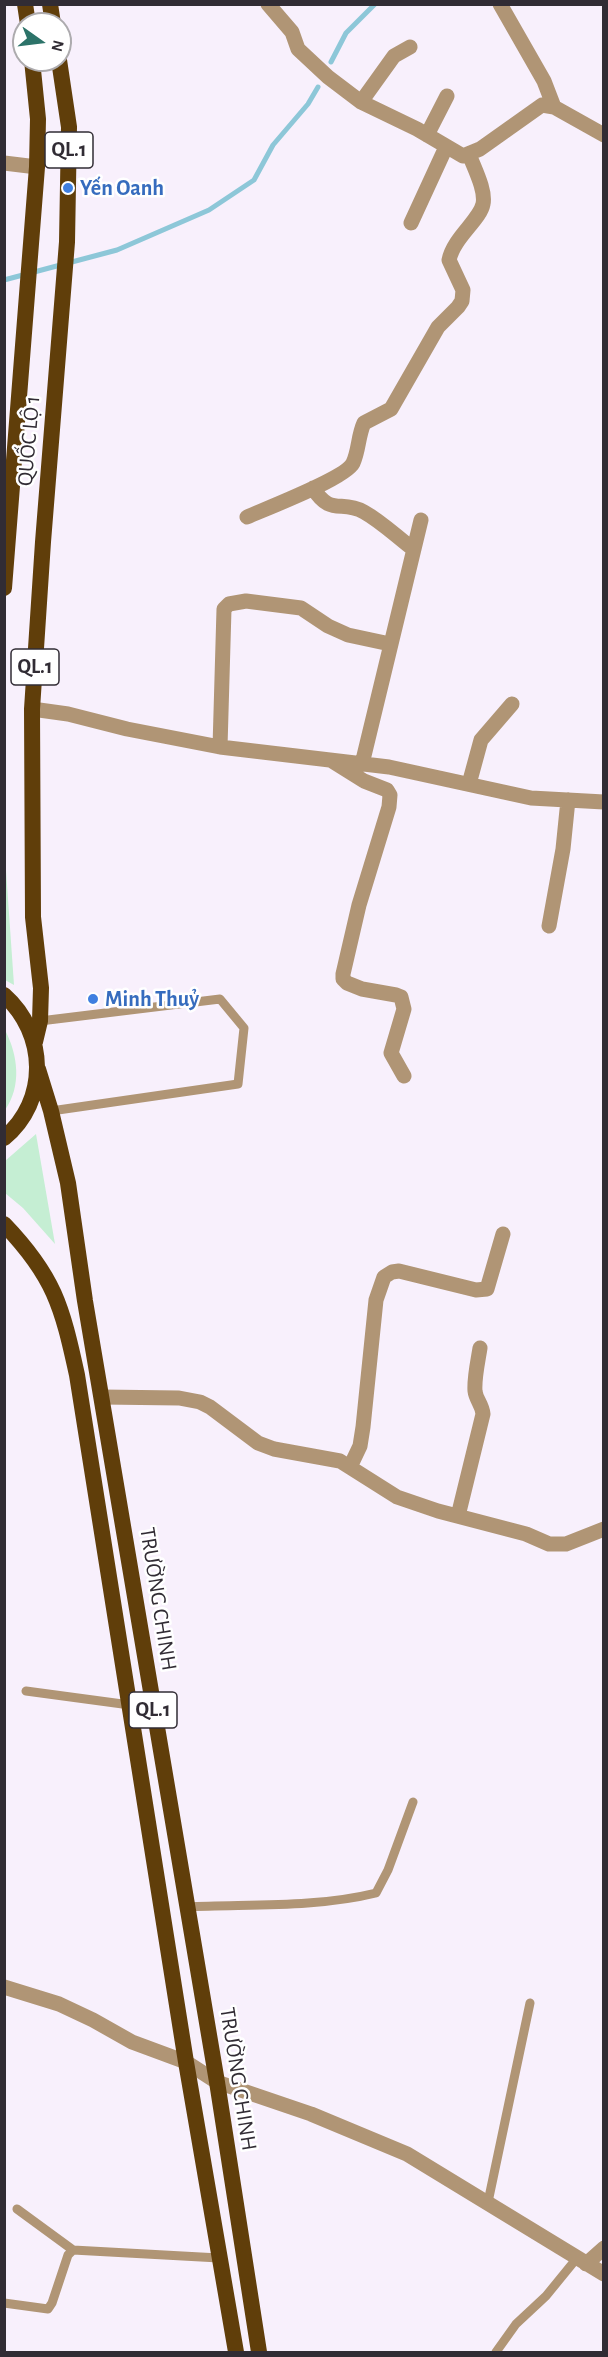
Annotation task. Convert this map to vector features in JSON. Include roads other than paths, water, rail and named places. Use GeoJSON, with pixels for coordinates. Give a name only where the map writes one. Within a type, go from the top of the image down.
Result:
{"type":"FeatureCollection","features":[{"type":"Feature","properties":{"kind":"highway","name":"QUỐC LỘ 1"},"geometry":{"type":"LineString","coordinates":[[4,588],[37,167],[38,119],[33,72]]}},
{"type":"Feature","properties":{"kind":"highway","name":"QUỐC LỘ 1"},"geometry":{"type":"LineString","coordinates":[[35,1042],[40,1021],[41,988],[33,917],[32,709],[67,242],[69,127],[61,72]]}},
{"type":"Feature","properties":{"kind":"highway","name":"QL.1"},"geometry":{"type":"LineString","coordinates":[[4,995],[15,1004],[27,1022],[35,1042],[38,1069],[30,1103],[22,1119],[4,1138]]}},
{"type":"Feature","properties":{"kind":"highway","name":"TRƯỜNG CHINH"},"geometry":{"type":"LineString","coordinates":[[38,1069],[51,1111],[68,1183],[217,2082],[259,2352]]}},
{"type":"Feature","properties":{"kind":"highway","name":"TRƯỜNG CHINH"},"geometry":{"type":"LineString","coordinates":[[4,1224],[29,1250],[54,1289],[70,1343],[79,1387],[186,2062],[236,2352]]}},
{"type":"Feature","properties":{"kind":"street"},"geometry":{"type":"LineString","coordinates":[[268,4],[292,32],[298,49],[328,78],[361,102],[463,156],[470,154],[542,105],[554,107],[603,135]]}},
{"type":"Feature","properties":{"kind":"street"},"geometry":{"type":"LineString","coordinates":[[500,5],[544,81],[554,107]]}},
{"type":"Feature","properties":{"kind":"street"},"geometry":{"type":"LineString","coordinates":[[361,102],[393,56],[410,47]]}},
{"type":"Feature","properties":{"kind":"street"},"geometry":{"type":"LineString","coordinates":[[427,135],[447,96]]}},
{"type":"Feature","properties":{"kind":"street"},"geometry":{"type":"LineString","coordinates":[[411,223],[446,147]]}},
{"type":"Feature","properties":{"kind":"street"},"geometry":{"type":"LineString","coordinates":[[247,517],[313,488],[349,469],[353,463],[364,423],[391,410],[438,327],[458,308],[464,290],[449,260],[456,242],[483,205],[483,196],[470,154]]}},
{"type":"Feature","properties":{"kind":"street"},"geometry":{"type":"LineString","coordinates":[[4,163],[37,167]]}},
{"type":"Feature","properties":{"kind":"street"},"geometry":{"type":"LineString","coordinates":[[313,488],[321,501],[330,506],[363,511],[413,549]]}},
{"type":"Feature","properties":{"kind":"street"},"geometry":{"type":"LineString","coordinates":[[362,764],[421,520]]}},
{"type":"Feature","properties":{"kind":"street"},"geometry":{"type":"LineString","coordinates":[[220,747],[224,609],[229,604],[246,601],[302,608],[328,626],[348,635],[390,644]]}},
{"type":"Feature","properties":{"kind":"street"},"geometry":{"type":"LineString","coordinates":[[470,784],[481,741],[512,704]]}},
{"type":"Feature","properties":{"kind":"street"},"geometry":{"type":"LineString","coordinates":[[32,709],[68,714],[127,729],[220,747],[279,756],[362,764],[531,798],[603,802]]}},
{"type":"Feature","properties":{"kind":"street"},"geometry":{"type":"LineString","coordinates":[[330,760],[364,781],[387,790],[390,795],[389,807],[359,905],[343,979],[352,986],[396,994],[401,997],[404,1009],[391,1053],[404,1076]]}},
{"type":"Feature","properties":{"kind":"street"},"geometry":{"type":"LineString","coordinates":[[549,926],[563,849],[568,800]]}},
{"type":"Feature","properties":{"kind":"street"},"geometry":{"type":"LineString","coordinates":[[350,1467],[360,1446],[372,1327],[380,1285],[384,1278],[399,1271],[476,1290],[487,1288],[503,1234]]}},
{"type":"Feature","properties":{"kind":"street"},"geometry":{"type":"LineString","coordinates":[[458,1516],[483,1414],[475,1389],[480,1348]]}},
{"type":"Feature","properties":{"kind":"street"},"geometry":{"type":"LineString","coordinates":[[102,1397],[179,1398],[200,1402],[258,1443],[274,1449],[340,1461],[397,1497],[526,1534],[554,1545],[566,1544],[603,1529]]}},
{"type":"Feature","properties":{"kind":"street"},"geometry":{"type":"LineString","coordinates":[[4,1987],[59,2004],[93,2020],[132,2043],[186,2062],[217,2082],[303,2111],[398,2150],[488,2202],[603,2274]]}},
{"type":"Feature","properties":{"kind":"street"},"geometry":{"type":"LineString","coordinates":[[581,2261],[603,2248]]}},
{"type":"Feature","properties":{"kind":"lane"},"geometry":{"type":"LineString","coordinates":[[40,1021],[220,999],[244,1029],[238,1084],[51,1111]]}},
{"type":"Feature","properties":{"kind":"lane"},"geometry":{"type":"LineString","coordinates":[[26,1691],[130,1705]]}},
{"type":"Feature","properties":{"kind":"lane"},"geometry":{"type":"LineString","coordinates":[[187,1907],[354,1898],[376,1893],[388,1870],[412,1802]]}},
{"type":"Feature","properties":{"kind":"lane"},"geometry":{"type":"LineString","coordinates":[[488,2202],[530,2003]]}},
{"type":"Feature","properties":{"kind":"lane"},"geometry":{"type":"LineString","coordinates":[[17,2209],[73,2250],[219,2258]]}},
{"type":"Feature","properties":{"kind":"lane"},"geometry":{"type":"LineString","coordinates":[[4,2303],[48,2309],[68,2255],[73,2250]]}},
{"type":"Feature","properties":{"kind":"lane"},"geometry":{"type":"LineString","coordinates":[[496,2352],[516,2324],[581,2261]]}},
{"type":"Feature","properties":{"kind":"waterway"},"geometry":{"type":"LineString","coordinates":[[331,62],[346,33],[375,4]]}},
{"type":"Feature","properties":{"kind":"waterway"},"geometry":{"type":"LineString","coordinates":[[4,280],[117,250],[209,210],[254,180],[273,145],[308,104],[318,87]]}},
{"type":"Feature","properties":{"kind":"place","name":"Yến Oanh"},"geometry":{"type":"Point","coordinates":[68,188]}},
{"type":"Feature","properties":{"kind":"place","name":"Minh Thuỷ"},"geometry":{"type":"Point","coordinates":[93,999]}}]}
